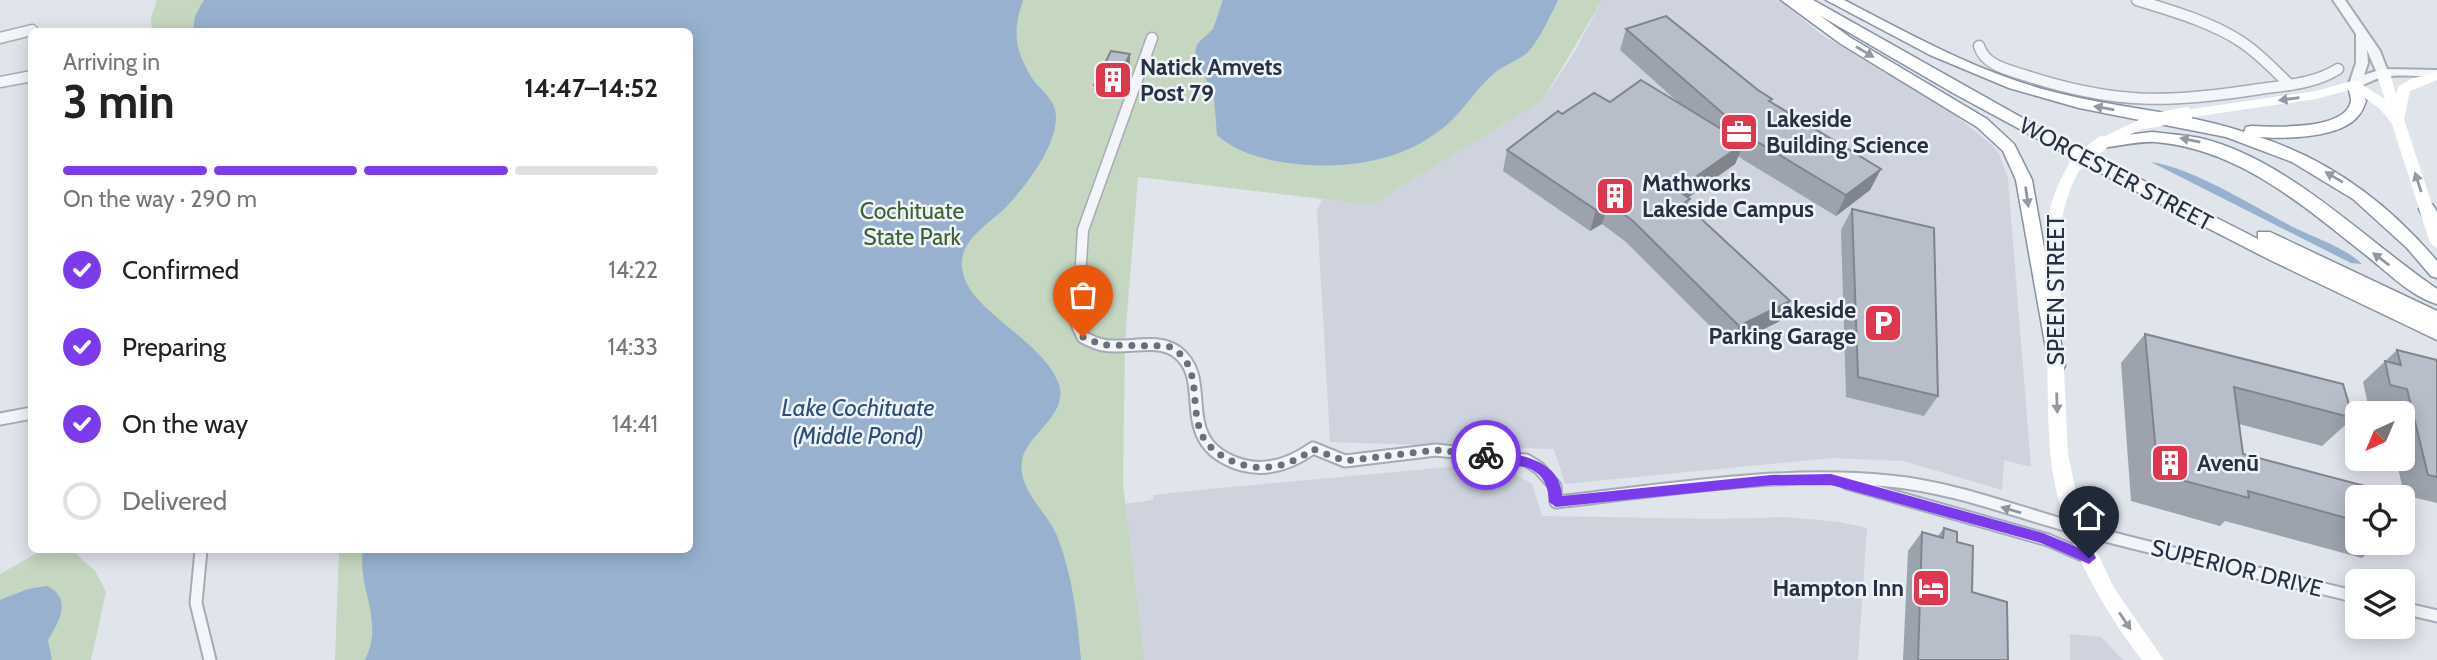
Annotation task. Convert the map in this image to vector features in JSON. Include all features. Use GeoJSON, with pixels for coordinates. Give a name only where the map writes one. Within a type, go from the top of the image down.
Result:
{"type":"FeatureCollection","features":[{"type":"Feature","properties":{"kind":"highway"},"geometry":{"type":"LineString","coordinates":[[1788,0],[1846,41],[1982,123],[2009,148],[2024,180],[2056,366]]}},
{"type":"Feature","properties":{"kind":"highway","name":"WORCESTER STREET"},"geometry":{"type":"LineString","coordinates":[[1803,0],[1948,84],[2098,165],[2437,333]]}},
{"type":"Feature","properties":{"kind":"highway","name":"WORCESTER STREET"},"geometry":{"type":"LineString","coordinates":[[1823,0],[2111,159],[2437,319]]}},
{"type":"Feature","properties":{"kind":"highway"},"geometry":{"type":"LineString","coordinates":[[1833,0],[1946,55],[2021,87],[2086,105],[2272,133],[2317,130],[2339,122],[2351,114],[2358,99],[2356,84]]}},
{"type":"Feature","properties":{"kind":"highway"},"geometry":{"type":"LineString","coordinates":[[2190,119],[2268,145],[2340,180],[2389,217],[2437,272]]}},
{"type":"Feature","properties":{"kind":"highway"},"geometry":{"type":"LineString","coordinates":[[2102,143],[2132,137],[2175,137],[2237,155],[2267,173],[2437,298]]}},
{"type":"Feature","properties":{"kind":"highway"},"geometry":{"type":"LineString","coordinates":[[2427,209],[2437,226]]}},
{"type":"Feature","properties":{"kind":"main road"},"geometry":{"type":"LineString","coordinates":[[2383,73],[2437,243]]}},
{"type":"Feature","properties":{"kind":"main road"},"geometry":{"type":"LineString","coordinates":[[2399,123],[2404,89],[2412,83],[2437,75]]}},
{"type":"Feature","properties":{"kind":"main road","name":"SPEEN STREET"},"geometry":{"type":"LineString","coordinates":[[2154,660],[2113,602],[2089,558],[2077,528],[2061,468],[2053,219],[2062,185],[2076,164],[2102,143],[2145,122],[2190,119],[2316,95],[2356,84]]}},
{"type":"Feature","properties":{"kind":"main road"},"geometry":{"type":"LineString","coordinates":[[2356,84],[2385,106],[2399,123]]}},
{"type":"Feature","properties":{"kind":"street"},"geometry":{"type":"LineString","coordinates":[[2137,0],[2175,12],[2239,41],[2290,85]]}},
{"type":"Feature","properties":{"kind":"street"},"geometry":{"type":"LineString","coordinates":[[2175,12],[2180,0]]}},
{"type":"Feature","properties":{"kind":"street"},"geometry":{"type":"LineString","coordinates":[[2339,0],[2376,55],[2383,73]]}},
{"type":"Feature","properties":{"kind":"street"},"geometry":{"type":"LineString","coordinates":[[0,38],[28,31]]}},
{"type":"Feature","properties":{"kind":"street"},"geometry":{"type":"LineString","coordinates":[[2356,84],[2362,63],[2361,34]]}},
{"type":"Feature","properties":{"kind":"street","name":"SUPERIOR DRIVE"},"geometry":{"type":"LineString","coordinates":[[1152,38],[1084,223],[1080,244],[1077,324],[1083,337],[1103,345],[1168,346],[1177,350],[1192,372],[1199,428],[1204,440],[1216,452],[1243,467],[1267,469],[1286,464],[1313,449],[1345,461],[1436,450],[1526,460],[1539,468],[1555,486],[1556,502],[1771,480],[1874,480],[1912,484],[2345,594]]}},
{"type":"Feature","properties":{"kind":"street"},"geometry":{"type":"LineString","coordinates":[[1979,46],[1981,54],[1987,60],[2011,71],[2078,90],[2127,99],[2189,99],[2290,85],[2321,79],[2338,69]]}},
{"type":"Feature","properties":{"kind":"street"},"geometry":{"type":"LineString","coordinates":[[2356,84],[2367,77],[2383,73],[2437,75]]}},
{"type":"Feature","properties":{"kind":"street"},"geometry":{"type":"LineString","coordinates":[[0,82],[28,77]]}},
{"type":"Feature","properties":{"kind":"street"},"geometry":{"type":"LineString","coordinates":[[0,419],[28,413]]}},
{"type":"Feature","properties":{"kind":"street","name":"SUPERIOR DRIVE"},"geometry":{"type":"LineString","coordinates":[[1831,479],[2043,538],[2089,558]]}},
{"type":"Feature","properties":{"kind":"street"},"geometry":{"type":"LineString","coordinates":[[201,553],[196,603],[210,660]]}},
{"type":"Feature","properties":{"kind":"street"},"geometry":{"type":"LineString","coordinates":[[2415,611],[2437,616]]}},
{"type":"Feature","properties":{"kind":"shaded area","name":"Mathworks Lakeside Campus"},"geometry":{"type":"Polygon","coordinates":[[[1602,0],[1779,0],[1822,35],[1955,115],[1992,145],[2000,156],[2008,179],[2031,467],[2004,460],[2002,490],[1903,461],[1832,458],[1565,484],[1554,449],[1330,442],[1317,211],[1322,199],[1372,205],[1543,100],[1575,51],[1602,0]]]}},
{"type":"Feature","properties":{"kind":"shaded area"},"geometry":{"type":"Polygon","coordinates":[[[1471,465],[1508,470],[1532,484],[1542,516],[1715,519],[1785,517],[1839,522],[1867,528],[1858,660],[1137,660],[1116,505],[1153,500],[1153,495],[1471,465]]]}},
{"type":"Feature","properties":{"kind":"shaded area"},"geometry":{"type":"Polygon","coordinates":[[[2070,634],[2101,637],[2123,660],[2070,660],[2070,634]]]}},
{"type":"Feature","properties":{"kind":"green space","name":"Lake Cochituate (Middle Pond)"},"geometry":{"type":"Polygon","coordinates":[[[157,0],[1602,0],[1543,100],[1372,205],[1138,177],[1125,341],[1123,484],[1144,660],[335,660],[339,553],[693,553],[693,28],[152,28],[151,17],[157,0]]]}},
{"type":"Feature","properties":{"kind":"green space"},"geometry":{"type":"Polygon","coordinates":[[[37,553],[75,553],[95,571],[106,592],[91,660],[0,660],[0,574],[37,553]]]}},
{"type":"Feature","properties":{"kind":"water","name":"Lake Cochituate (Middle Pond)"},"geometry":{"type":"Polygon","coordinates":[[[204,0],[1023,0],[1018,20],[1018,47],[1030,75],[1054,106],[1054,131],[1045,154],[1023,187],[971,240],[962,257],[962,267],[966,282],[976,297],[1036,351],[1058,382],[1059,404],[1026,450],[1022,471],[1028,491],[1057,536],[1067,566],[1074,597],[1081,660],[365,660],[370,645],[372,618],[362,565],[363,553],[693,553],[693,28],[193,28],[195,16],[204,0]]]}},
{"type":"Feature","properties":{"kind":"water"},"geometry":{"type":"Polygon","coordinates":[[[1223,0],[1558,0],[1530,50],[1494,73],[1438,132],[1415,146],[1376,160],[1353,164],[1304,165],[1255,156],[1234,147],[1217,135],[1214,98],[1195,52],[1197,44],[1213,29],[1223,0]]]}},
{"type":"Feature","properties":{"kind":"water"},"geometry":{"type":"Polygon","coordinates":[[[2151,162],[2206,180],[2295,228],[2339,248],[2362,264],[2351,263],[2151,162]]]}},
{"type":"Feature","properties":{"kind":"water"},"geometry":{"type":"Polygon","coordinates":[[[47,586],[60,597],[62,604],[56,626],[48,640],[52,660],[0,660],[0,600],[28,589],[47,586]]]}},
{"type":"Feature","properties":{"kind":"building"},"geometry":{"type":"Polygon","coordinates":[[[1666,16],[1772,99],[1769,101],[1881,169],[1846,195],[1751,138],[1626,29],[1666,16]]]}},
{"type":"Feature","properties":{"kind":"building"},"geometry":{"type":"Polygon","coordinates":[[[1111,51],[1130,54],[1113,88],[1094,85],[1111,51]]]}},
{"type":"Feature","properties":{"kind":"building"},"geometry":{"type":"Polygon","coordinates":[[[1641,80],[1744,143],[1677,190],[1690,199],[1684,203],[1790,301],[1739,326],[1633,221],[1609,203],[1596,210],[1507,150],[1558,111],[1562,114],[1594,93],[1610,102],[1641,80]]]}},
{"type":"Feature","properties":{"kind":"building","name":"Lakeside Parking Garage"},"geometry":{"type":"Polygon","coordinates":[[[1852,209],[1934,228],[1938,396],[1858,377],[1852,209]]]}},
{"type":"Feature","properties":{"kind":"building"},"geometry":{"type":"Polygon","coordinates":[[[2145,334],[2343,384],[2348,401],[2345,401],[2345,416],[2234,387],[2243,454],[2361,485],[2345,485],[2345,518],[2248,491],[2249,498],[2158,474],[2145,334]]]}},
{"type":"Feature","properties":{"kind":"building"},"geometry":{"type":"Polygon","coordinates":[[[2397,350],[2437,360],[2437,477],[2428,475],[2415,422],[2415,401],[2410,401],[2407,389],[2390,385],[2385,361],[2401,365],[2397,350]]]}},
{"type":"Feature","properties":{"kind":"building","name":"Hampton Inn"},"geometry":{"type":"Polygon","coordinates":[[[1944,528],[1957,532],[1957,542],[1973,546],[1972,592],[2007,602],[2008,660],[1918,660],[1922,532],[1943,538],[1944,528]]]}},
{"type":"Feature","properties":{"kind":"way so far"},"geometry":{"type":"LineString","coordinates":[[1083,337],[1103,345],[1168,346],[1177,350],[1192,372],[1199,428],[1204,440],[1216,452],[1243,467],[1267,469],[1286,464],[1313,449],[1345,461],[1436,450],[1486,455]]}},
{"type":"Feature","properties":{"kind":"place","name":"Natick Amvets Post 79"},"geometry":{"type":"Point","coordinates":[1113,80]}},
{"type":"Feature","properties":{"kind":"place","name":"Lakeside Building Science"},"geometry":{"type":"Point","coordinates":[1739,132]}},
{"type":"Feature","properties":{"kind":"place","name":"Mathworks Lakeside Campus"},"geometry":{"type":"Point","coordinates":[1615,196]}},
{"type":"Feature","properties":{"kind":"place","name":"Lakeside Parking Garage"},"geometry":{"type":"Point","coordinates":[1883,323]}},
{"type":"Feature","properties":{"kind":"place","name":"Avenū"},"geometry":{"type":"Point","coordinates":[2170,463]}},
{"type":"Feature","properties":{"kind":"place","name":"Hampton Inn"},"geometry":{"type":"Point","coordinates":[1931,588]}},
{"type":"Feature","properties":{"kind":"route"},"geometry":{"type":"LineString","coordinates":[[1486,455],[1526,460],[1539,468],[1555,486],[1556,502],[1771,480],[1831,479],[2043,538],[2072,548],[2089,558]]}},
{"type":"Feature","properties":{"kind":"park label","name":"Cochituate State Park"},"geometry":{"type":"Point","coordinates":[912,224]}}]}
